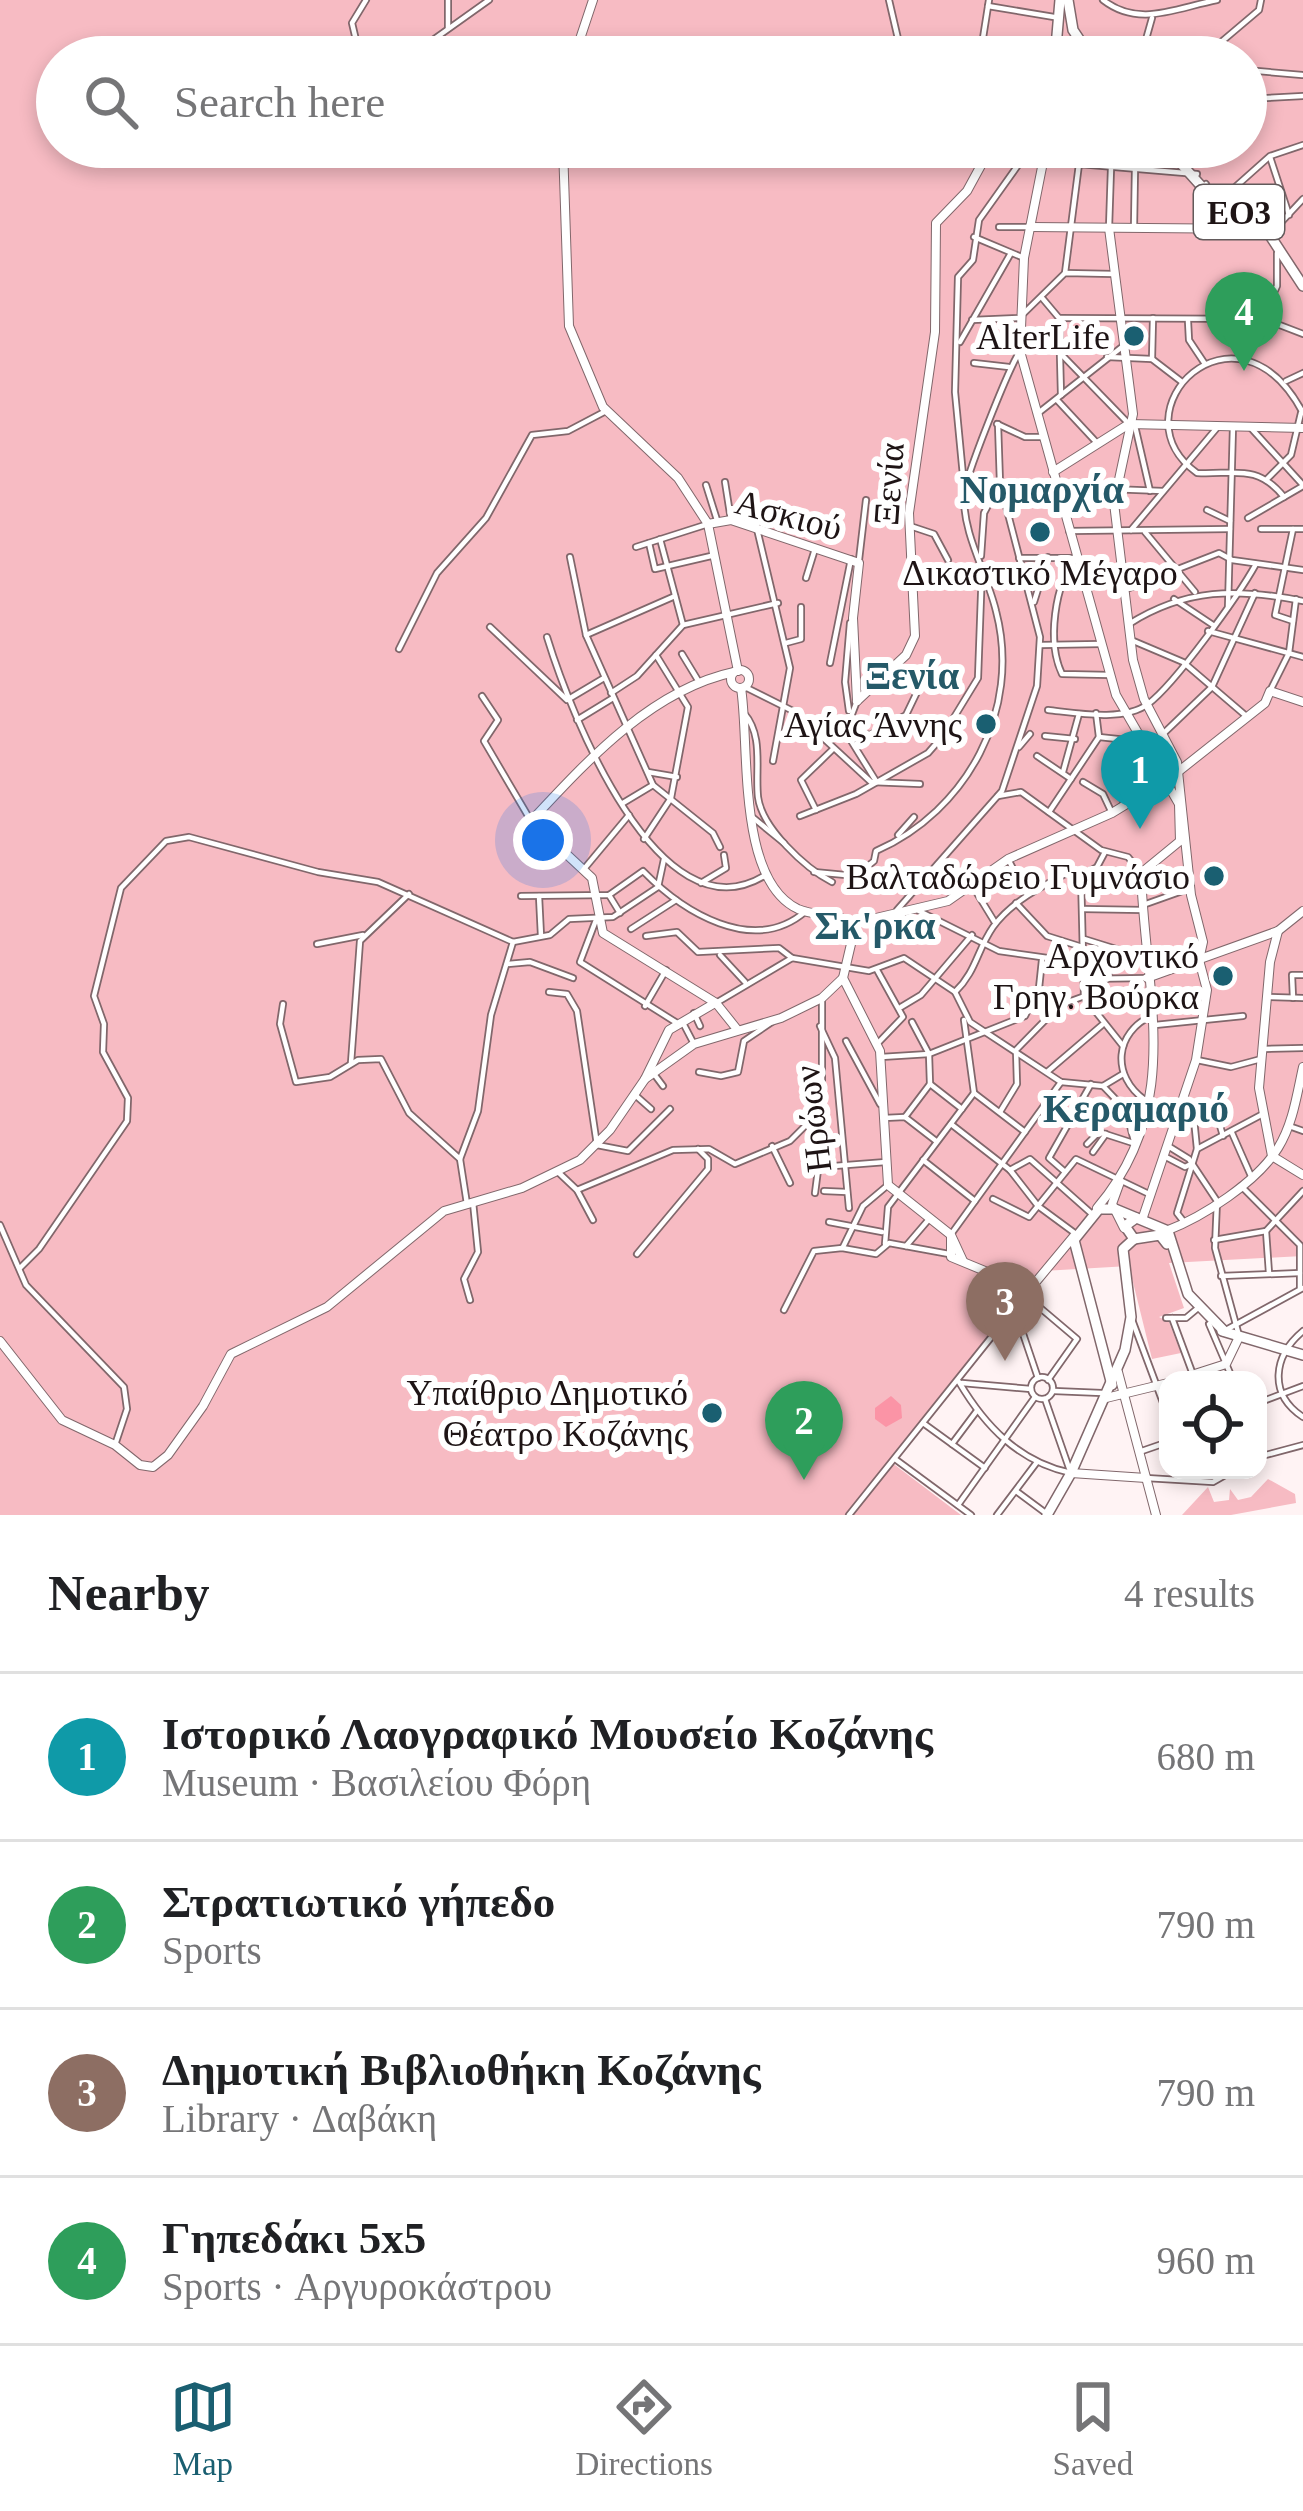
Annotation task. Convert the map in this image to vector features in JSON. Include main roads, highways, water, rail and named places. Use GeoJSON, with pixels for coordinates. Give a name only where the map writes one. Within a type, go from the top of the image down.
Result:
{"type":"FeatureCollection","features":[{"type":"Feature","properties":{"kind":"main road"},"geometry":{"type":"LineString","coordinates":[[1063,36],[1060,18],[1064,0]]}},
{"type":"Feature","properties":{"kind":"main road"},"geometry":{"type":"LineString","coordinates":[[1064,0],[1077,36]]}},
{"type":"Feature","properties":{"kind":"main road","name":"ΕΟ3"},"geometry":{"type":"LineString","coordinates":[[1188,168],[1270,234],[1301,276]]}},
{"type":"Feature","properties":{"kind":"main road","name":"ΕΟ3"},"geometry":{"type":"LineString","coordinates":[[1204,185],[1225,197],[1247,220]]}},
{"type":"Feature","properties":{"kind":"main road"},"geometry":{"type":"LineString","coordinates":[[1113,1378],[1076,1251],[1076,1234],[1093,1213],[1113,1208],[1162,1233],[1182,1291],[1209,1324],[1303,1355]]}},
{"type":"Feature","properties":{"kind":"main road"},"geometry":{"type":"LineString","coordinates":[[1133,1236],[1146,1231],[1139,1219]]}},
{"type":"Feature","properties":{"kind":"main road"},"geometry":{"type":"LineString","coordinates":[[1047,1514],[1071,1473],[1113,1378],[1131,1317],[1123,1249],[1139,1219]]}},
{"type":"Feature","properties":{"kind":"main road"},"geometry":{"type":"LineString","coordinates":[[1133,1236],[1162,1233]]}},
{"type":"Feature","properties":{"kind":"main road"},"geometry":{"type":"LineString","coordinates":[[1197,1309],[1224,1331]]}},
{"type":"Feature","properties":{"kind":"main road"},"geometry":{"type":"LineString","coordinates":[[1102,1338],[1113,1378]]}},
{"type":"Feature","properties":{"kind":"place","name":"AlterLife"},"geometry":{"type":"Point","coordinates":[1134,336]}},
{"type":"Feature","properties":{"kind":"place","name":"Γηπεδάκι 5x5"},"geometry":{"type":"Point","coordinates":[1244,371]}},
{"type":"Feature","properties":{"kind":"place","name":"Δικαστικό Μέγαρο"},"geometry":{"type":"Point","coordinates":[1040,532]}},
{"type":"Feature","properties":{"kind":"place","name":"Αγίας Άννης"},"geometry":{"type":"Point","coordinates":[986,724]}},
{"type":"Feature","properties":{"kind":"place","name":"Ιστορικό Λαογραφικό Μουσείο Κοζάνης"},"geometry":{"type":"Point","coordinates":[1140,829]}},
{"type":"Feature","properties":{"kind":"place","name":"Βαλταδώρειο Γυμνάσιο"},"geometry":{"type":"Point","coordinates":[1214,876]}},
{"type":"Feature","properties":{"kind":"place","name":"Αρχοντικό Γρηγ. Βούρκα"},"geometry":{"type":"Point","coordinates":[1223,976]}},
{"type":"Feature","properties":{"kind":"place","name":"Δημοτική Βιβλιοθήκη Κοζάνης"},"geometry":{"type":"Point","coordinates":[1005,1361]}},
{"type":"Feature","properties":{"kind":"place","name":"Υπαίθριο Δημοτικό Θέατρο Κοζάνης"},"geometry":{"type":"Point","coordinates":[712,1413]}},
{"type":"Feature","properties":{"kind":"place","name":"Στρατιωτικό γήπεδο"},"geometry":{"type":"Point","coordinates":[804,1480]}},
{"type":"Feature","properties":{"kind":"district","name":"Νομαρχία"},"geometry":{"type":"Point","coordinates":[1042,489]}},
{"type":"Feature","properties":{"kind":"district","name":"Ξενία"},"geometry":{"type":"Point","coordinates":[912,675]}},
{"type":"Feature","properties":{"kind":"district","name":"Σκ'ρκα"},"geometry":{"type":"Point","coordinates":[875,925]}},
{"type":"Feature","properties":{"kind":"district","name":"Κεραμαριό"},"geometry":{"type":"Point","coordinates":[1136,1108]}}]}
